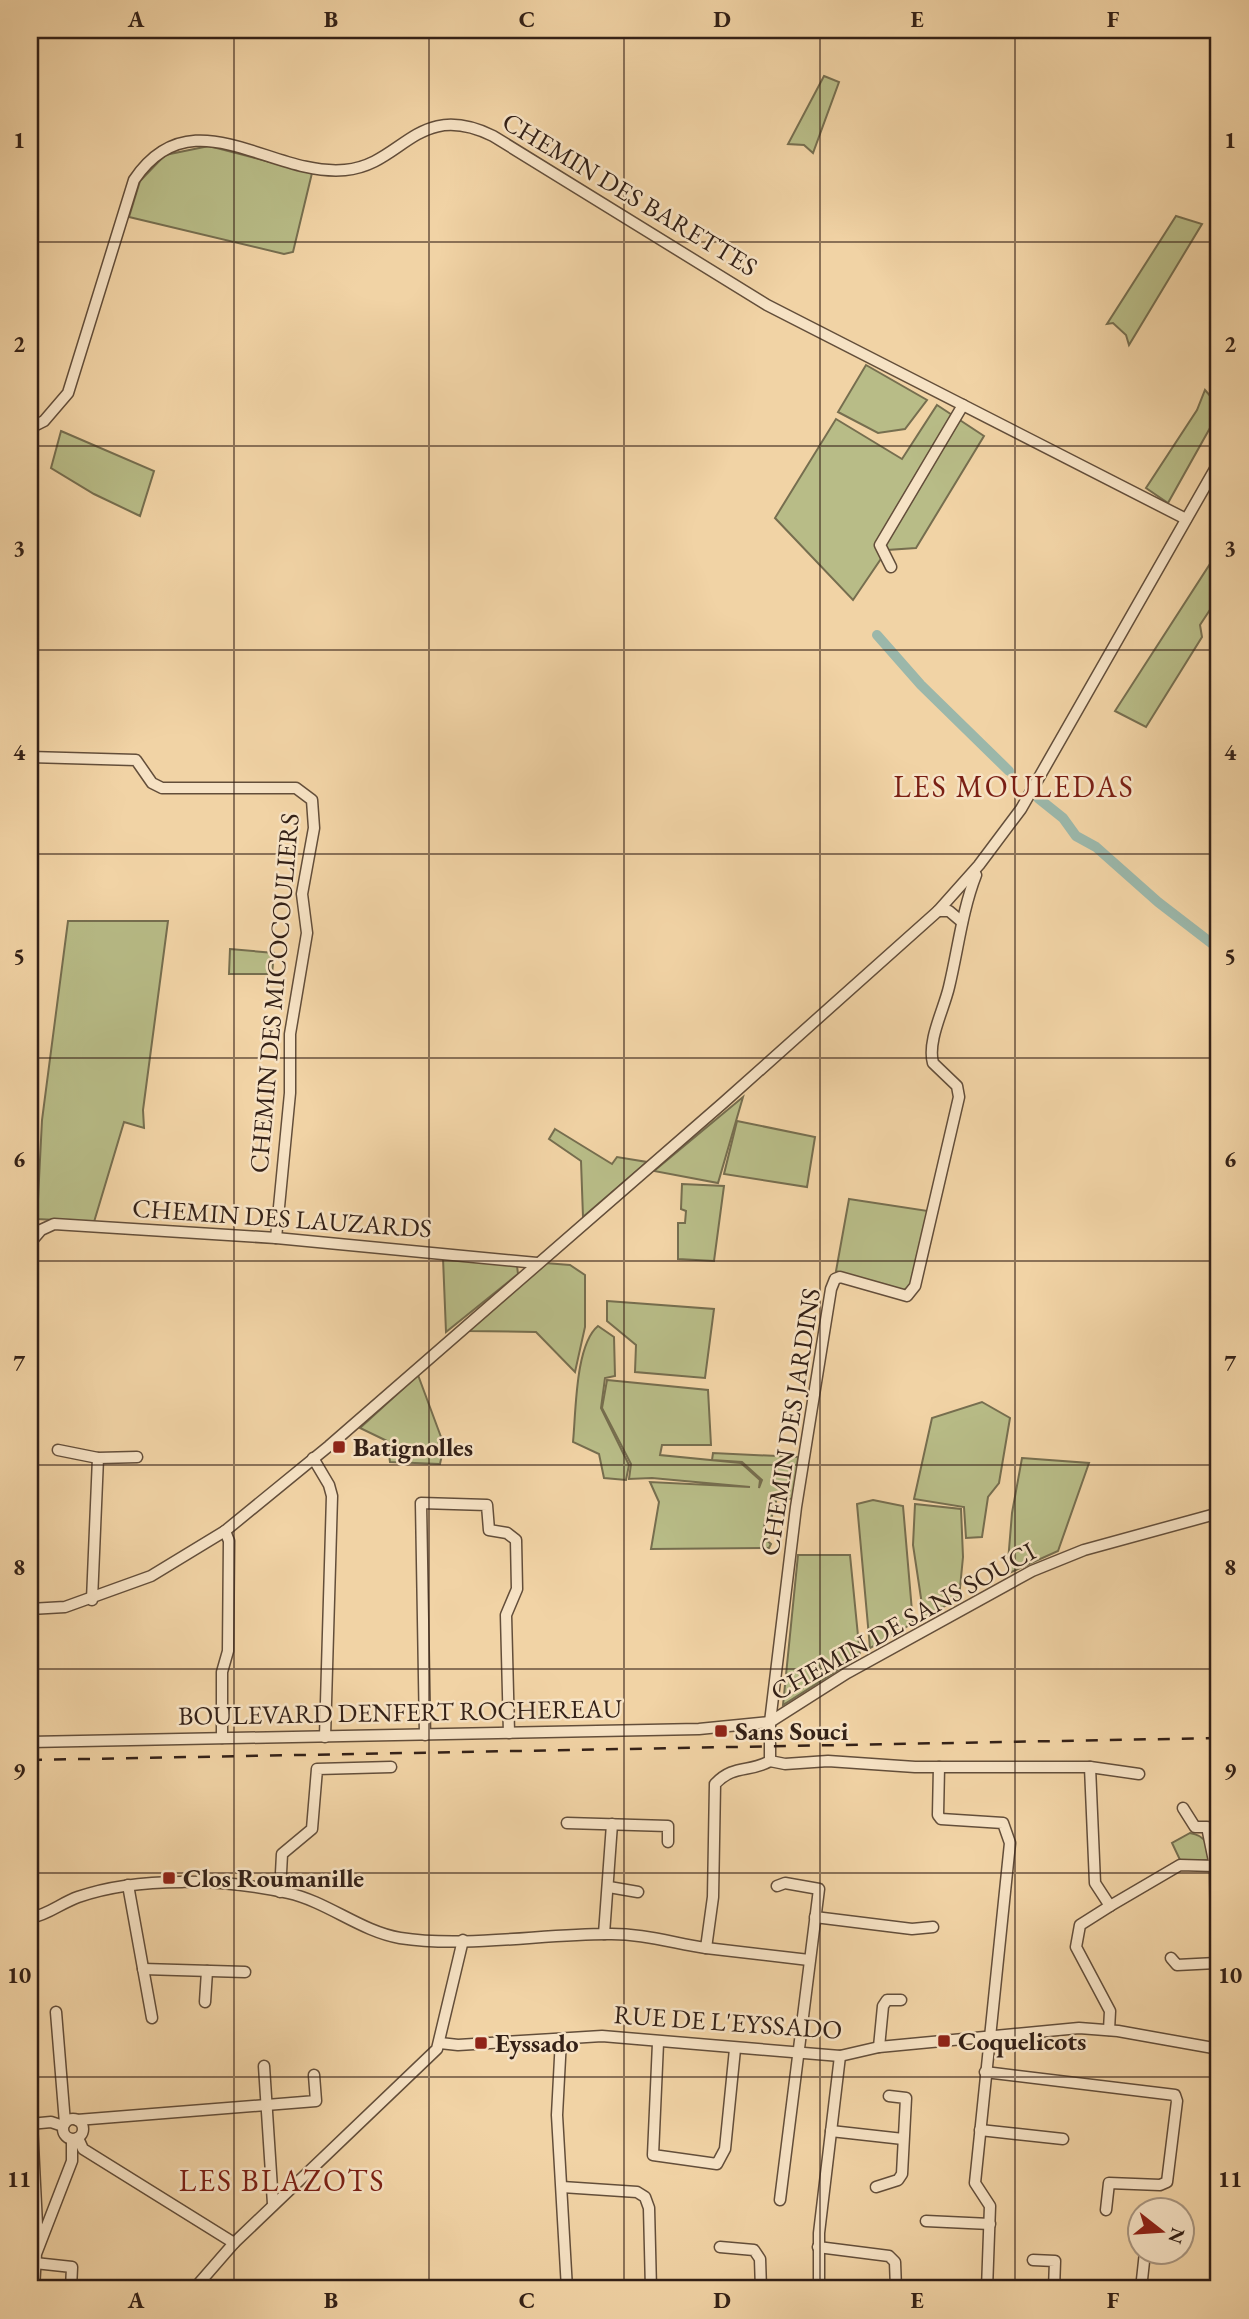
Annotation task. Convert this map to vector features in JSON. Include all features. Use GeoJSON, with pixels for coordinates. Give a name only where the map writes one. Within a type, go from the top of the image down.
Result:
{"type":"FeatureCollection","features":[{"type":"Feature","properties":{"kind":"street","name":"CHEMIN DES BARETTES"},"geometry":{"type":"LineString","coordinates":[[30,428],[44,421],[68,393],[134,180],[152,157],[164,149],[192,140],[326,169],[347,170],[371,162],[421,131],[451,125],[466,126],[493,135],[767,305],[1186,519]]}},
{"type":"Feature","properties":{"kind":"street"},"geometry":{"type":"LineString","coordinates":[[891,567],[880,545],[963,405]]}},
{"type":"Feature","properties":{"kind":"street"},"geometry":{"type":"LineString","coordinates":[[30,1609],[65,1607],[92,1600],[151,1576],[225,1531],[723,1104],[939,911],[979,866],[1021,809],[1219,462]]}},
{"type":"Feature","properties":{"kind":"street","name":"CHEMIN DES MICOCOULIERS"},"geometry":{"type":"LineString","coordinates":[[30,757],[136,760],[152,783],[162,788],[296,788],[312,800],[314,828],[302,901],[307,933],[290,1034],[290,1093],[276,1238]]}},
{"type":"Feature","properties":{"kind":"street","name":"CHEMIN DES JARDINS"},"geometry":{"type":"LineString","coordinates":[[770,1723],[798,1495],[831,1289],[840,1277],[907,1296],[915,1286],[959,1097],[957,1086],[931,1058],[962,922],[979,866]]}},
{"type":"Feature","properties":{"kind":"street"},"geometry":{"type":"LineString","coordinates":[[939,911],[948,911],[962,922]]}},
{"type":"Feature","properties":{"kind":"street","name":"CHEMIN DES LAUZARDS"},"geometry":{"type":"LineString","coordinates":[[30,1243],[41,1230],[54,1224],[276,1238],[537,1263]]}},
{"type":"Feature","properties":{"kind":"street"},"geometry":{"type":"LineString","coordinates":[[58,1450],[98,1458],[137,1457]]}},
{"type":"Feature","properties":{"kind":"street"},"geometry":{"type":"LineString","coordinates":[[92,1600],[98,1458]]}},
{"type":"Feature","properties":{"kind":"street"},"geometry":{"type":"LineString","coordinates":[[313,1458],[329,1485],[332,1496],[325,1737]]}},
{"type":"Feature","properties":{"kind":"street"},"geometry":{"type":"LineString","coordinates":[[425,1735],[421,1503],[487,1505],[489,1530],[508,1533],[516,1541],[517,1589],[506,1615],[509,1733]]}},
{"type":"Feature","properties":{"kind":"street","name":"CHEMIN DE SANS SOUCI"},"geometry":{"type":"LineString","coordinates":[[770,1723],[847,1673],[1032,1571],[1084,1550],[1219,1513]]}},
{"type":"Feature","properties":{"kind":"street"},"geometry":{"type":"LineString","coordinates":[[222,1738],[222,1672],[228,1651],[229,1541],[225,1531]]}},
{"type":"Feature","properties":{"kind":"street"},"geometry":{"type":"LineString","coordinates":[[770,1723],[770,1761]]}},
{"type":"Feature","properties":{"kind":"street","name":"BOULEVARD DENFERT ROCHEREAU"},"geometry":{"type":"LineString","coordinates":[[30,1742],[699,1729],[770,1723]]}},
{"type":"Feature","properties":{"kind":"street"},"geometry":{"type":"LineString","coordinates":[[706,1948],[713,1897],[715,1784],[725,1773],[761,1767],[770,1761],[785,1764],[828,1761],[939,1767],[1090,1767],[1139,1774]]}},
{"type":"Feature","properties":{"kind":"street"},"geometry":{"type":"LineString","coordinates":[[280,1892],[282,1854],[312,1829],[317,1769],[391,1767]]}},
{"type":"Feature","properties":{"kind":"street"},"geometry":{"type":"LineString","coordinates":[[939,1767],[938,1815],[942,1819],[1003,1823],[1010,1843],[975,2183],[990,2206],[987,2289]]}},
{"type":"Feature","properties":{"kind":"street"},"geometry":{"type":"LineString","coordinates":[[1090,1767],[1095,1883],[1110,1906]]}},
{"type":"Feature","properties":{"kind":"street"},"geometry":{"type":"LineString","coordinates":[[1183,1808],[1195,1827],[1207,1827],[1215,1866],[1217,2007]]}},
{"type":"Feature","properties":{"kind":"street"},"geometry":{"type":"LineString","coordinates":[[567,1823],[668,1826],[668,1842]]}},
{"type":"Feature","properties":{"kind":"street"},"geometry":{"type":"LineString","coordinates":[[604,1934],[612,1824]]}},
{"type":"Feature","properties":{"kind":"street"},"geometry":{"type":"LineString","coordinates":[[1109,2031],[1110,2011],[1076,1947],[1075,1936],[1080,1925],[1180,1865],[1215,1866]]}},
{"type":"Feature","properties":{"kind":"street"},"geometry":{"type":"LineString","coordinates":[[777,1886],[785,1883],[819,1889],[780,2200]]}},
{"type":"Feature","properties":{"kind":"street"},"geometry":{"type":"LineString","coordinates":[[30,1918],[42,1916],[77,1897],[128,1885],[214,1884],[280,1892],[316,1901],[368,1929],[401,1938],[463,1940],[604,1934],[665,1939],[706,1948],[808,1960]]}},
{"type":"Feature","properties":{"kind":"street"},"geometry":{"type":"LineString","coordinates":[[128,1885],[152,2018]]}},
{"type":"Feature","properties":{"kind":"street"},"geometry":{"type":"LineString","coordinates":[[609,1886],[638,1892]]}},
{"type":"Feature","properties":{"kind":"street"},"geometry":{"type":"LineString","coordinates":[[815,1917],[912,1929],[933,1927]]}},
{"type":"Feature","properties":{"kind":"street"},"geometry":{"type":"LineString","coordinates":[[197,2286],[273,2204],[430,2058],[440,2043],[463,1940]]}},
{"type":"Feature","properties":{"kind":"street"},"geometry":{"type":"LineString","coordinates":[[1171,1958],[1177,1965],[1216,1963]]}},
{"type":"Feature","properties":{"kind":"street"},"geometry":{"type":"LineString","coordinates":[[143,1969],[245,1972]]}},
{"type":"Feature","properties":{"kind":"street"},"geometry":{"type":"LineString","coordinates":[[205,2002],[207,1971]]}},
{"type":"Feature","properties":{"kind":"street"},"geometry":{"type":"LineString","coordinates":[[880,2047],[883,2006],[887,2000],[901,2000]]}},
{"type":"Feature","properties":{"kind":"street"},"geometry":{"type":"LineString","coordinates":[[56,2012],[65,2136],[75,2139],[83,2149],[234,2243]]}},
{"type":"Feature","properties":{"kind":"street","name":"RUE DE L'EYSSADO"},"geometry":{"type":"LineString","coordinates":[[440,2043],[458,2045],[602,2036],[657,2043],[840,2056],[880,2047],[1079,2028],[1219,2049]]}},
{"type":"Feature","properties":{"kind":"street"},"geometry":{"type":"LineString","coordinates":[[561,2039],[557,2115],[567,2289]]}},
{"type":"Feature","properties":{"kind":"street"},"geometry":{"type":"LineString","coordinates":[[657,2043],[653,2155],[717,2164],[724,2149],[735,2049]]}},
{"type":"Feature","properties":{"kind":"street"},"geometry":{"type":"LineString","coordinates":[[819,2289],[818,2247],[840,2056]]}},
{"type":"Feature","properties":{"kind":"street"},"geometry":{"type":"LineString","coordinates":[[264,2066],[273,2204]]}},
{"type":"Feature","properties":{"kind":"street"},"geometry":{"type":"LineString","coordinates":[[985,2072],[1175,2095],[1177,2101],[1167,2182],[1160,2185],[1109,2183],[1106,2210]]}},
{"type":"Feature","properties":{"kind":"street"},"geometry":{"type":"LineString","coordinates":[[43,2234],[37,2225],[31,2124],[64,2124],[77,2120],[316,2101],[314,2075]]}},
{"type":"Feature","properties":{"kind":"street"},"geometry":{"type":"LineString","coordinates":[[876,2187],[898,2180],[902,2174],[906,2098],[889,2096]]}},
{"type":"Feature","properties":{"kind":"street"},"geometry":{"type":"LineString","coordinates":[[34,2289],[36,2258],[43,2234],[72,2161],[75,2139],[83,2129],[77,2120]]}},
{"type":"Feature","properties":{"kind":"street"},"geometry":{"type":"LineString","coordinates":[[980,2130],[1063,2139]]}},
{"type":"Feature","properties":{"kind":"street"},"geometry":{"type":"LineString","coordinates":[[831,2131],[903,2139]]}},
{"type":"Feature","properties":{"kind":"street"},"geometry":{"type":"LineString","coordinates":[[562,2187],[637,2192],[645,2197],[649,2208],[651,2289]]}},
{"type":"Feature","properties":{"kind":"street"},"geometry":{"type":"LineString","coordinates":[[926,2221],[989,2224]]}},
{"type":"Feature","properties":{"kind":"street"},"geometry":{"type":"LineString","coordinates":[[720,2247],[754,2250],[760,2259],[761,2289]]}},
{"type":"Feature","properties":{"kind":"street"},"geometry":{"type":"LineString","coordinates":[[818,2247],[889,2256],[895,2262],[896,2289]]}},
{"type":"Feature","properties":{"kind":"street"},"geometry":{"type":"LineString","coordinates":[[36,2258],[72,2267],[71,2289]]}},
{"type":"Feature","properties":{"kind":"street"},"geometry":{"type":"LineString","coordinates":[[1033,2260],[1055,2261],[1054,2289]]}},
{"type":"Feature","properties":{"kind":"street"},"geometry":{"type":"LineString","coordinates":[[1141,2289],[1143,2266]]}},
{"type":"Feature","properties":{"kind":"street"},"geometry":{"type":"LineString","coordinates":[[197,2286],[215,2289]]}},
{"type":"Feature","properties":{"kind":"green space"},"geometry":{"type":"Polygon","coordinates":[[[824,76],[839,82],[813,153],[804,145],[788,144],[824,76]]]}},
{"type":"Feature","properties":{"kind":"green space"},"geometry":{"type":"Polygon","coordinates":[[[209,146],[312,173],[293,252],[284,254],[129,217],[140,181],[165,155],[209,146]]]}},
{"type":"Feature","properties":{"kind":"green space"},"geometry":{"type":"Polygon","coordinates":[[[1176,216],[1202,224],[1129,345],[1126,335],[1113,323],[1107,324],[1176,216]]]}},
{"type":"Feature","properties":{"kind":"green space"},"geometry":{"type":"Polygon","coordinates":[[[866,365],[927,400],[905,429],[878,433],[838,412],[866,365]]]}},
{"type":"Feature","properties":{"kind":"green space"},"geometry":{"type":"Polygon","coordinates":[[[1205,390],[1219,406],[1219,421],[1210,428],[1168,503],[1146,488],[1197,410],[1205,390]]]}},
{"type":"Feature","properties":{"kind":"green space"},"geometry":{"type":"Polygon","coordinates":[[[937,405],[984,436],[916,548],[887,550],[853,600],[775,518],[836,419],[902,459],[937,405]]]}},
{"type":"Feature","properties":{"kind":"green space"},"geometry":{"type":"Polygon","coordinates":[[[61,431],[154,471],[140,516],[94,494],[51,468],[61,431]]]}},
{"type":"Feature","properties":{"kind":"green space"},"geometry":{"type":"Polygon","coordinates":[[[1219,550],[1219,596],[1200,625],[1202,637],[1146,727],[1115,711],[1219,550]]]}},
{"type":"Feature","properties":{"kind":"green space"},"geometry":{"type":"Polygon","coordinates":[[[68,921],[168,921],[143,1110],[144,1128],[124,1122],[94,1222],[37,1219],[42,1120],[68,921]]]}},
{"type":"Feature","properties":{"kind":"green space"},"geometry":{"type":"Polygon","coordinates":[[[230,949],[274,953],[272,974],[229,974],[230,949]]]}},
{"type":"Feature","properties":{"kind":"green space"},"geometry":{"type":"Polygon","coordinates":[[[743,1097],[718,1183],[654,1171],[743,1097]]]}},
{"type":"Feature","properties":{"kind":"green space"},"geometry":{"type":"Polygon","coordinates":[[[737,1121],[815,1137],[807,1187],[724,1174],[737,1121]]]}},
{"type":"Feature","properties":{"kind":"green space"},"geometry":{"type":"Polygon","coordinates":[[[555,1129],[612,1164],[617,1157],[647,1162],[583,1217],[581,1161],[549,1139],[555,1129]]]}},
{"type":"Feature","properties":{"kind":"green space"},"geometry":{"type":"Polygon","coordinates":[[[682,1184],[724,1186],[714,1261],[678,1259],[678,1223],[685,1223],[686,1211],[681,1209],[682,1184]]]}},
{"type":"Feature","properties":{"kind":"green space"},"geometry":{"type":"Polygon","coordinates":[[[849,1199],[928,1211],[910,1286],[901,1292],[836,1271],[849,1199]]]}},
{"type":"Feature","properties":{"kind":"green space"},"geometry":{"type":"Polygon","coordinates":[[[443,1258],[517,1266],[518,1274],[446,1332],[443,1258]]]}},
{"type":"Feature","properties":{"kind":"green space"},"geometry":{"type":"Polygon","coordinates":[[[545,1263],[570,1265],[585,1275],[585,1327],[575,1372],[536,1332],[468,1331],[545,1263]]]}},
{"type":"Feature","properties":{"kind":"green space"},"geometry":{"type":"Polygon","coordinates":[[[607,1301],[714,1309],[705,1378],[635,1372],[636,1345],[607,1321],[607,1301]]]}},
{"type":"Feature","properties":{"kind":"green space"},"geometry":{"type":"Polygon","coordinates":[[[598,1326],[614,1337],[615,1376],[605,1378],[601,1408],[629,1465],[626,1480],[604,1478],[599,1454],[573,1442],[581,1363],[590,1335],[598,1326]]]}},
{"type":"Feature","properties":{"kind":"green space"},"geometry":{"type":"Polygon","coordinates":[[[418,1375],[444,1445],[440,1464],[390,1462],[387,1441],[360,1428],[418,1375]]]}},
{"type":"Feature","properties":{"kind":"green space"},"geometry":{"type":"Polygon","coordinates":[[[607,1380],[708,1390],[711,1445],[662,1445],[660,1455],[741,1463],[760,1480],[759,1488],[762,1480],[742,1462],[712,1460],[713,1453],[798,1457],[795,1499],[777,1498],[771,1519],[765,1520],[763,1537],[771,1544],[769,1548],[651,1549],[659,1502],[650,1482],[750,1487],[652,1478],[629,1479],[631,1464],[602,1408],[607,1380]]]}},
{"type":"Feature","properties":{"kind":"green space"},"geometry":{"type":"Polygon","coordinates":[[[982,1402],[1010,1418],[999,1483],[988,1497],[982,1537],[966,1538],[964,1507],[914,1499],[932,1418],[982,1402]]]}},
{"type":"Feature","properties":{"kind":"green space"},"geometry":{"type":"Polygon","coordinates":[[[1022,1458],[1089,1463],[1058,1551],[1007,1574],[1012,1513],[1022,1458]]]}},
{"type":"Feature","properties":{"kind":"green space"},"geometry":{"type":"Polygon","coordinates":[[[873,1500],[903,1506],[913,1623],[870,1648],[857,1504],[873,1500]]]}},
{"type":"Feature","properties":{"kind":"green space"},"geometry":{"type":"Polygon","coordinates":[[[915,1504],[961,1509],[963,1557],[959,1598],[924,1618],[913,1545],[915,1504]]]}},
{"type":"Feature","properties":{"kind":"green space"},"geometry":{"type":"Polygon","coordinates":[[[798,1555],[850,1555],[860,1656],[783,1705],[798,1555]]]}},
{"type":"Feature","properties":{"kind":"green space"},"geometry":{"type":"Polygon","coordinates":[[[1190,1833],[1200,1836],[1206,1842],[1209,1860],[1181,1862],[1172,1843],[1190,1833]]]}},
{"type":"Feature","properties":{"kind":"waterway"},"geometry":{"type":"LineString","coordinates":[[877,635],[921,685],[1009,771]]}},
{"type":"Feature","properties":{"kind":"waterway"},"geometry":{"type":"LineString","coordinates":[[1038,798],[1063,818],[1076,836],[1096,847],[1158,902],[1219,949]]}},
{"type":"Feature","properties":{"kind":"railway"},"geometry":{"type":"LineString","coordinates":[[30,1760],[1219,1738]]}},
{"type":"Feature","properties":{"kind":"place","name":"Batignolles"},"geometry":{"type":"Point","coordinates":[339,1447]}},
{"type":"Feature","properties":{"kind":"place","name":"Sans Souci"},"geometry":{"type":"Point","coordinates":[721,1731]}},
{"type":"Feature","properties":{"kind":"place","name":"Clos Roumanille"},"geometry":{"type":"Point","coordinates":[169,1878]}},
{"type":"Feature","properties":{"kind":"place","name":"Coquelicots"},"geometry":{"type":"Point","coordinates":[944,2041]}},
{"type":"Feature","properties":{"kind":"place","name":"Eyssado"},"geometry":{"type":"Point","coordinates":[481,2043]}},
{"type":"Feature","properties":{"kind":"district","name":"LES MOULEDAS"},"geometry":{"type":"Point","coordinates":[1014,787]}},
{"type":"Feature","properties":{"kind":"district","name":"LES BLAZOTS"},"geometry":{"type":"Point","coordinates":[282,2181]}}]}
